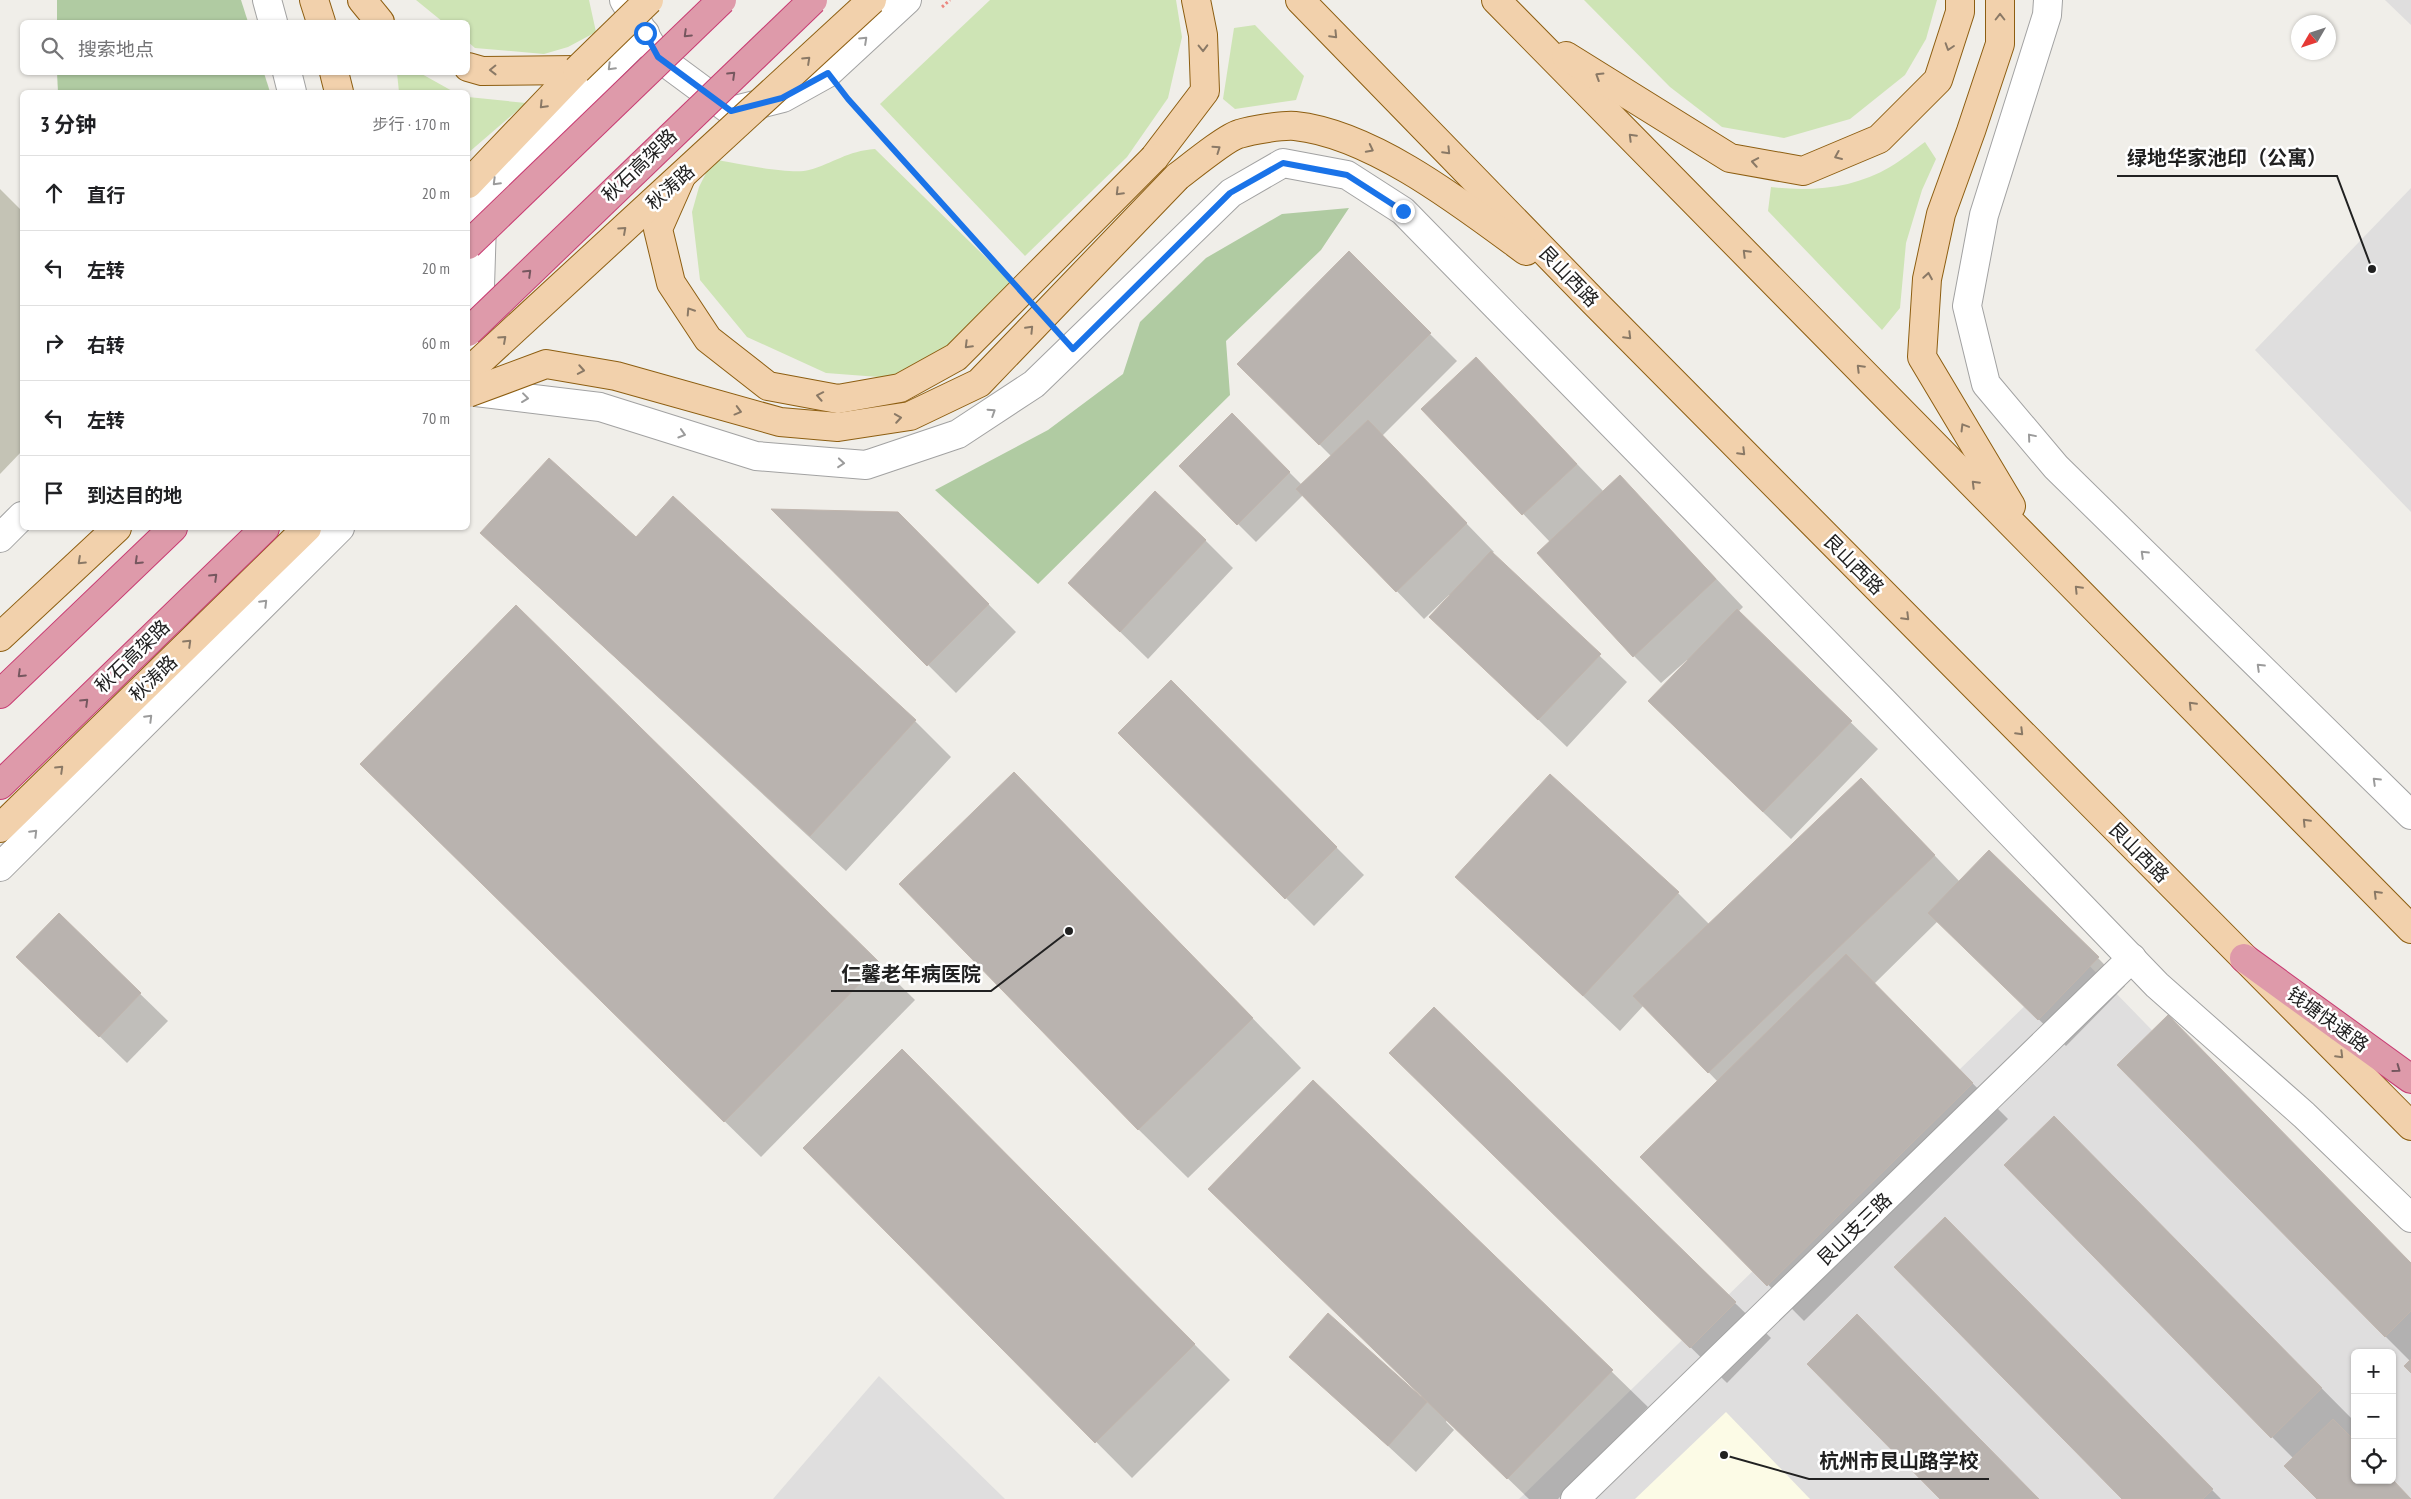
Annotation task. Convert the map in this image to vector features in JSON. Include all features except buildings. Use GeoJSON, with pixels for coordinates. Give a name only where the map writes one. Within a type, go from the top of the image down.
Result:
{"type":"FeatureCollection","features":[{"type":"Feature","properties":{"kind":"highway"},"geometry":{"type":"LineString","coordinates":[[470,243],[722,0]]}},
{"type":"Feature","properties":{"kind":"highway","name":"秋石高架路"},"geometry":{"type":"LineString","coordinates":[[470,330],[812,0]]}},
{"type":"Feature","properties":{"kind":"highway"},"geometry":{"type":"LineString","coordinates":[[0,694],[171,530]]}},
{"type":"Feature","properties":{"kind":"highway","name":"秋石高架路"},"geometry":{"type":"LineString","coordinates":[[0,785],[263,530]]}},
{"type":"Feature","properties":{"kind":"highway","name":"钱塘快速路"},"geometry":{"type":"LineString","coordinates":[[2244,958],[2411,1080]]}},
{"type":"Feature","properties":{"kind":"main road"},"geometry":{"type":"LineString","coordinates":[[314,0],[320,20]]}},
{"type":"Feature","properties":{"kind":"main road"},"geometry":{"type":"LineString","coordinates":[[362,0],[378,20]]}},
{"type":"Feature","properties":{"kind":"main road"},"geometry":{"type":"LineString","coordinates":[[470,182],[576,70],[649,0]]}},
{"type":"Feature","properties":{"kind":"main road","name":"秋涛路"},"geometry":{"type":"LineString","coordinates":[[470,387],[681,177],[872,0]]}},
{"type":"Feature","properties":{"kind":"main road"},"geometry":{"type":"LineString","coordinates":[[681,177],[658,229],[672,283],[708,339],[768,386],[838,399],[900,388],[956,357],[1159,150],[1204,90],[1203,35],[1196,0]]}},
{"type":"Feature","properties":{"kind":"main road","name":"艮山西路"},"geometry":{"type":"LineString","coordinates":[[1300,0],[1594,302],[2411,1126]]}},
{"type":"Feature","properties":{"kind":"main road"},"geometry":{"type":"LineString","coordinates":[[1496,0],[2034,544],[2411,929]]}},
{"type":"Feature","properties":{"kind":"main road"},"geometry":{"type":"LineString","coordinates":[[1527,31],[1730,158],[1804,171],[1879,139],[1938,80],[1960,12],[1960,0]]}},
{"type":"Feature","properties":{"kind":"main road"},"geometry":{"type":"LineString","coordinates":[[2000,0],[2000,44],[1941,214],[1927,279],[1922,357],[2034,544]]}},
{"type":"Feature","properties":{"kind":"main road"},"geometry":{"type":"LineString","coordinates":[[470,67],[482,70],[576,70]]}},
{"type":"Feature","properties":{"kind":"main road"},"geometry":{"type":"LineString","coordinates":[[335,75],[338,90]]}},
{"type":"Feature","properties":{"kind":"main road"},"geometry":{"type":"LineString","coordinates":[[470,388],[546,364],[616,376],[780,422],[838,427],[910,416],[979,383],[1177,177],[1237,134],[1294,126],[1348,138],[1397,164],[1474,212],[1594,302]]}},
{"type":"Feature","properties":{"kind":"main road"},"geometry":{"type":"LineString","coordinates":[[0,637],[115,530]]}},
{"type":"Feature","properties":{"kind":"main road","name":"秋涛路"},"geometry":{"type":"LineString","coordinates":[[0,828],[305,530]]}},
{"type":"Feature","properties":{"kind":"street"},"geometry":{"type":"LineString","coordinates":[[267,0],[272,20]]}},
{"type":"Feature","properties":{"kind":"street"},"geometry":{"type":"LineString","coordinates":[[624,0],[658,57],[731,111],[782,98],[828,73],[907,0]]}},
{"type":"Feature","properties":{"kind":"street"},"geometry":{"type":"LineString","coordinates":[[2048,0],[2047,15],[1984,215],[1967,306],[1986,384],[2056,467],[2411,815]]}},
{"type":"Feature","properties":{"kind":"street"},"geometry":{"type":"LineString","coordinates":[[470,206],[645,33]]}},
{"type":"Feature","properties":{"kind":"street"},"geometry":{"type":"LineString","coordinates":[[470,375],[482,224],[658,57]]}},
{"type":"Feature","properties":{"kind":"street"},"geometry":{"type":"LineString","coordinates":[[288,75],[292,90]]}},
{"type":"Feature","properties":{"kind":"street"},"geometry":{"type":"LineString","coordinates":[[470,388],[600,407],[756,456],[866,464],[958,434],[1034,384],[1230,193],[1283,163],[1347,175],[1403,211],[1870,686],[2157,985],[2304,1115],[2411,1218]]}},
{"type":"Feature","properties":{"kind":"street"},"geometry":{"type":"LineString","coordinates":[[0,538],[20,518]]}},
{"type":"Feature","properties":{"kind":"street"},"geometry":{"type":"LineString","coordinates":[[0,867],[338,530]]}},
{"type":"Feature","properties":{"kind":"street","name":"艮山支三路"},"geometry":{"type":"LineString","coordinates":[[1575,1499],[2132,958]]}},
{"type":"Feature","properties":{"kind":"path"},"geometry":{"type":"LineString","coordinates":[[828,73],[848,99],[1000,268]]}},
{"type":"Feature","properties":{"kind":"shaded area"},"geometry":{"type":"Polygon","coordinates":[[[2385,0],[2411,0],[2411,25],[2385,0]]]}},
{"type":"Feature","properties":{"kind":"shaded area"},"geometry":{"type":"Polygon","coordinates":[[[2411,188],[2411,512],[2255,350],[2411,188]]]}},
{"type":"Feature","properties":{"kind":"shaded area"},"geometry":{"type":"Polygon","coordinates":[[[0,189],[20,209],[20,453],[0,474],[0,189]]]}},
{"type":"Feature","properties":{"kind":"shaded area"},"geometry":{"type":"Polygon","coordinates":[[[2078,954],[2411,1297],[2411,1499],[1519,1499],[2078,954]]]}},
{"type":"Feature","properties":{"kind":"shaded area"},"geometry":{"type":"Polygon","coordinates":[[[879,1376],[1005,1499],[773,1499],[879,1376]]]}},
{"type":"Feature","properties":{"kind":"shaded area"},"geometry":{"type":"Polygon","coordinates":[[[1726,1412],[1810,1499],[1635,1499],[1726,1412]]]}},
{"type":"Feature","properties":{"kind":"green space"},"geometry":{"type":"Polygon","coordinates":[[[57,0],[241,0],[247,20],[57,20],[57,0]]]}},
{"type":"Feature","properties":{"kind":"green space"},"geometry":{"type":"Polygon","coordinates":[[[416,0],[589,0],[596,32],[568,47],[544,54],[475,48],[470,44],[470,20],[441,20],[416,0]]]}},
{"type":"Feature","properties":{"kind":"green space"},"geometry":{"type":"Polygon","coordinates":[[[990,0],[1176,0],[1182,37],[1168,98],[1127,157],[1025,256],[880,104],[990,0]]]}},
{"type":"Feature","properties":{"kind":"green space"},"geometry":{"type":"Polygon","coordinates":[[[1584,0],[1937,0],[1926,39],[1905,75],[1850,119],[1784,138],[1722,127],[1670,87],[1584,0]]]}},
{"type":"Feature","properties":{"kind":"green space"},"geometry":{"type":"Polygon","coordinates":[[[1255,25],[1304,76],[1296,100],[1235,109],[1223,99],[1234,28],[1255,25]]]}},
{"type":"Feature","properties":{"kind":"green space"},"geometry":{"type":"Polygon","coordinates":[[[57,75],[265,75],[269,90],[58,90],[57,75]]]}},
{"type":"Feature","properties":{"kind":"green space"},"geometry":{"type":"Polygon","coordinates":[[[397,75],[424,75],[450,90],[399,90],[397,75]]]}},
{"type":"Feature","properties":{"kind":"green space"},"geometry":{"type":"Polygon","coordinates":[[[470,97],[526,103],[470,151],[470,97]]]}},
{"type":"Feature","properties":{"kind":"green space"},"geometry":{"type":"Polygon","coordinates":[[[1925,142],[1936,159],[1922,190],[1906,243],[1900,308],[1882,330],[1768,211],[1771,187],[1802,189],[1833,187],[1862,180],[1890,167],[1925,142]]]}},
{"type":"Feature","properties":{"kind":"green space"},"geometry":{"type":"Polygon","coordinates":[[[875,149],[1018,289],[958,351],[892,378],[826,373],[747,337],[700,280],[692,212],[699,187],[713,159],[762,168],[801,171],[818,167],[856,152],[875,149]]]}},
{"type":"Feature","properties":{"kind":"green space"},"geometry":{"type":"Polygon","coordinates":[[[1349,208],[1321,250],[1226,341],[1230,395],[1038,584],[935,490],[1048,430],[1123,374],[1140,322],[1206,258],[1282,214],[1349,208]]]}},
{"type":"Feature","properties":{"kind":"place","name":"绿地华家池印（公寓）"},"geometry":{"type":"Point","coordinates":[2372,269]}},
{"type":"Feature","properties":{"kind":"place","name":"仁馨老年病医院"},"geometry":{"type":"Point","coordinates":[1069,931]}},
{"type":"Feature","properties":{"kind":"place","name":"杭州市艮山路学校"},"geometry":{"type":"Point","coordinates":[1724,1455]}},
{"type":"Feature","properties":{"kind":"route"},"geometry":{"type":"LineString","coordinates":[[645,33],[658,57],[731,111],[782,98],[828,73],[848,99],[1073,349],[1230,193],[1283,163],[1347,175],[1403,211]]}}]}
